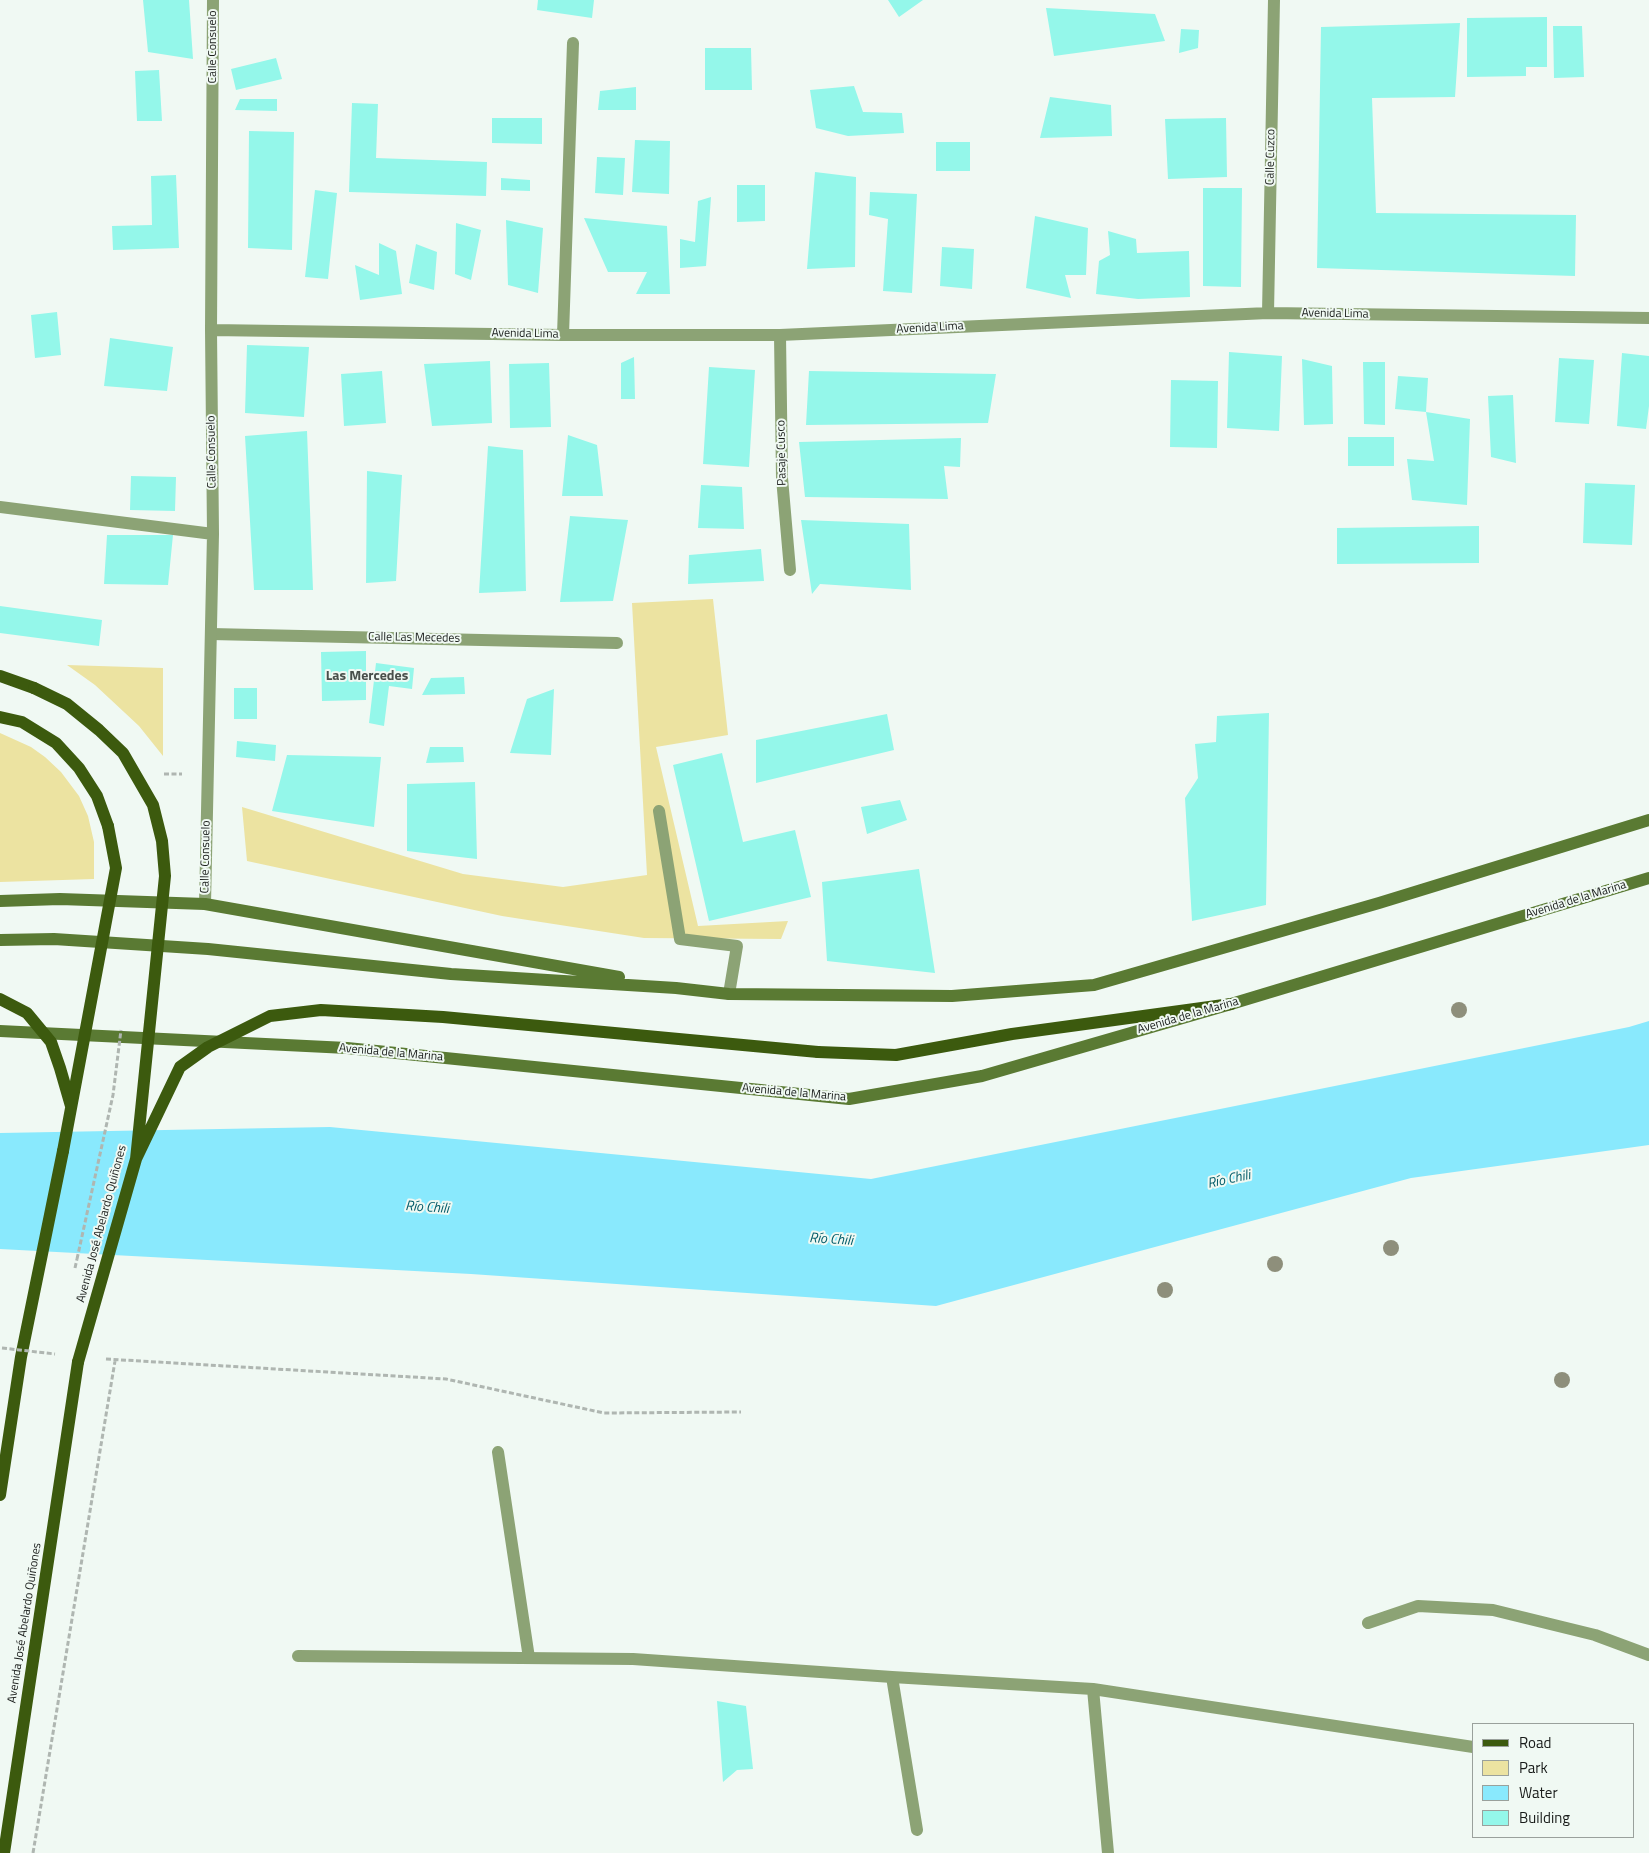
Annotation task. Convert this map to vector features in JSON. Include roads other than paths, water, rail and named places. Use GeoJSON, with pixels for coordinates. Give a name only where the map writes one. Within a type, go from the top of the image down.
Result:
{"type":"FeatureCollection","features":[{"type":"Feature","properties":{"kind":"main road","name":"Avenida José Abelardo Quiñones"},"geometry":{"type":"LineString","coordinates":[[0,676],[34,688],[67,704],[100,730],[123,753],[153,806],[162,841],[165,876],[136,1159],[78,1362],[4,1853]]}},
{"type":"Feature","properties":{"kind":"main road"},"geometry":{"type":"LineString","coordinates":[[0,718],[22,722],[56,743],[79,768],[100,804],[108,826],[116,868],[72,1110],[21,1357],[0,1495]]}},
{"type":"Feature","properties":{"kind":"main road"},"geometry":{"type":"LineString","coordinates":[[0,940],[54,939],[188,948],[451,974],[676,988],[729,994],[952,996],[1094,985],[1379,903],[1649,820]]}},
{"type":"Feature","properties":{"kind":"main road","name":"Avenida de la Marina"},"geometry":{"type":"LineString","coordinates":[[0,1031],[347,1048],[849,1099],[982,1076],[1232,1004],[1649,878]]}},
{"type":"Feature","properties":{"kind":"main road"},"geometry":{"type":"LineString","coordinates":[[0,901],[60,899],[205,904],[676,988]]}},
{"type":"Feature","properties":{"kind":"main road"},"geometry":{"type":"LineString","coordinates":[[0,999],[27,1013],[51,1042],[72,1110]]}},
{"type":"Feature","properties":{"kind":"main road"},"geometry":{"type":"LineString","coordinates":[[136,1159],[180,1067],[208,1047],[270,1016],[321,1010],[443,1017],[818,1052],[896,1055],[1012,1034],[1232,1004]]}},
{"type":"Feature","properties":{"kind":"street","name":"Calle Consuelo"},"geometry":{"type":"LineString","coordinates":[[205,904],[213,534],[211,330],[213,0]]}},
{"type":"Feature","properties":{"kind":"street","name":"Calle Cuzco"},"geometry":{"type":"LineString","coordinates":[[1268,313],[1274,0]]}},
{"type":"Feature","properties":{"kind":"street"},"geometry":{"type":"LineString","coordinates":[[563,335],[572,43]]}},
{"type":"Feature","properties":{"kind":"street","name":"Avenida Lima"},"geometry":{"type":"LineString","coordinates":[[211,330],[563,335],[780,335],[1268,313],[1649,318]]}},
{"type":"Feature","properties":{"kind":"street","name":"Pasaje Cusco"},"geometry":{"type":"LineString","coordinates":[[780,335],[782,478],[790,570]]}},
{"type":"Feature","properties":{"kind":"street"},"geometry":{"type":"LineString","coordinates":[[0,507],[213,534]]}},
{"type":"Feature","properties":{"kind":"street","name":"Calle Las Mecedes"},"geometry":{"type":"LineString","coordinates":[[211,634],[617,643]]}},
{"type":"Feature","properties":{"kind":"street"},"geometry":{"type":"LineString","coordinates":[[659,811],[680,939],[737,946],[729,994]]}},
{"type":"Feature","properties":{"kind":"street"},"geometry":{"type":"LineString","coordinates":[[498,1452],[529,1658]]}},
{"type":"Feature","properties":{"kind":"street"},"geometry":{"type":"LineString","coordinates":[[1368,1623],[1418,1606],[1493,1610],[1595,1635],[1649,1655]]}},
{"type":"Feature","properties":{"kind":"street"},"geometry":{"type":"LineString","coordinates":[[298,1656],[633,1659],[892,1677],[1093,1688],[1472,1747]]}},
{"type":"Feature","properties":{"kind":"street"},"geometry":{"type":"LineString","coordinates":[[892,1677],[917,1830]]}},
{"type":"Feature","properties":{"kind":"street"},"geometry":{"type":"LineString","coordinates":[[1093,1688],[1108,1853]]}},
{"type":"Feature","properties":{"kind":"water","name":"Río Chili"},"geometry":{"type":"Polygon","coordinates":[[[1649,1021],[1649,1145],[1411,1178],[936,1306],[471,1274],[0,1249],[0,1133],[330,1127],[871,1179],[1629,1027],[1649,1021]]]}},
{"type":"Feature","properties":{"kind":"district","name":"Las Mercedes"},"geometry":{"type":"Point","coordinates":[367,677]}}]}
